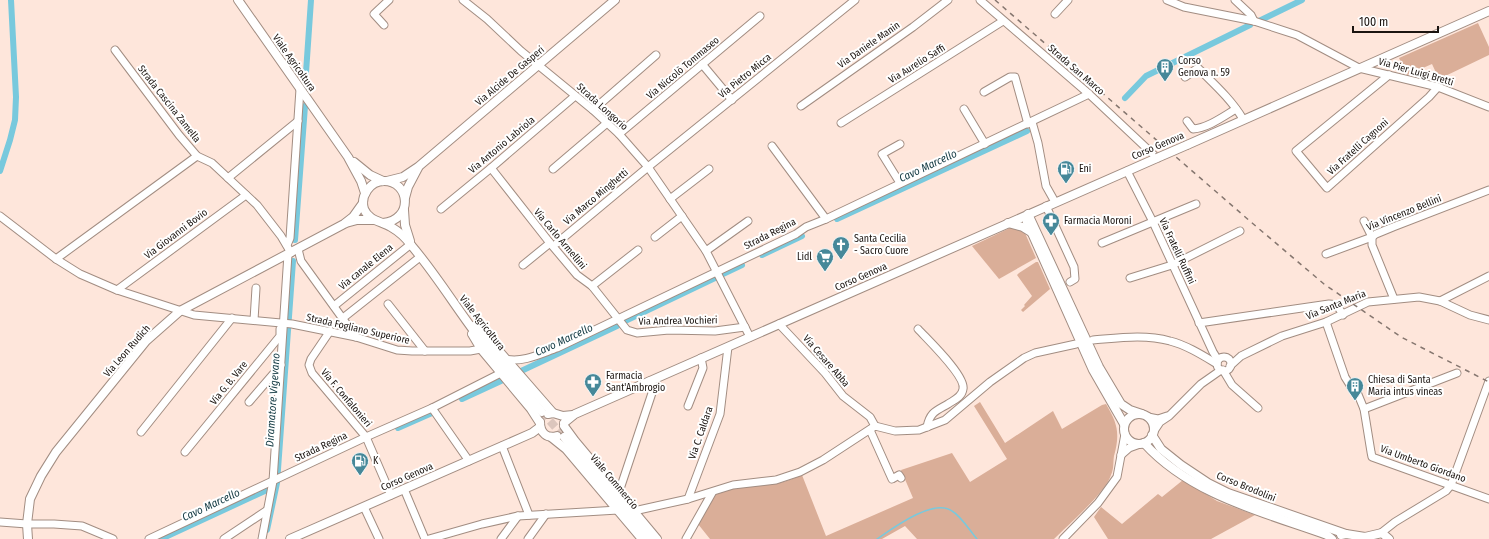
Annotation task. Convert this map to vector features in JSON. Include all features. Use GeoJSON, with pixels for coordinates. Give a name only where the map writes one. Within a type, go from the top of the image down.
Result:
{"type":"FeatureCollection","features":[{"type":"Feature","properties":{"kind":"main road","name":"Viale Agricoltura"},"geometry":{"type":"LineString","coordinates":[[238,0],[348,157],[362,181],[365,193]]}},
{"type":"Feature","properties":{"kind":"main road","name":"Via Alcide De Gasperi"},"geometry":{"type":"LineString","coordinates":[[384,181],[403,177],[418,167],[615,0]]}},
{"type":"Feature","properties":{"kind":"main road","name":"Corso Genova"},"geometry":{"type":"LineString","coordinates":[[551,437],[559,435],[562,432],[564,425],[575,414],[1489,11]]}},
{"type":"Feature","properties":{"kind":"main road","name":"Viale Agricoltura"},"geometry":{"type":"LineString","coordinates":[[348,157],[370,175],[396,185],[403,193],[405,198],[405,225],[411,244]]}},
{"type":"Feature","properties":{"kind":"main road","name":"Via Alcide De Gasperi"},"geometry":{"type":"LineString","coordinates":[[405,198],[408,187],[418,167]]}},
{"type":"Feature","properties":{"kind":"main road"},"geometry":{"type":"LineString","coordinates":[[344,224],[353,217],[363,203],[365,193],[372,185],[384,181]]}},
{"type":"Feature","properties":{"kind":"main road"},"geometry":{"type":"LineString","coordinates":[[363,203],[366,213],[374,220]]}},
{"type":"Feature","properties":{"kind":"main road"},"geometry":{"type":"LineString","coordinates":[[1044,207],[1037,220],[1034,232],[1099,367],[1106,381],[1123,406],[1145,416]]}},
{"type":"Feature","properties":{"kind":"main road"},"geometry":{"type":"LineString","coordinates":[[383,223],[395,220],[404,210]]}},
{"type":"Feature","properties":{"kind":"main road"},"geometry":{"type":"LineString","coordinates":[[1027,215],[1093,370],[1124,424],[1125,434]]}},
{"type":"Feature","properties":{"kind":"main road"},"geometry":{"type":"LineString","coordinates":[[344,224],[358,220],[374,220]]}},
{"type":"Feature","properties":{"kind":"main road","name":"Viale Agricoltura"},"geometry":{"type":"LineString","coordinates":[[374,220],[397,231],[411,244],[484,344],[542,412]]}},
{"type":"Feature","properties":{"kind":"main road"},"geometry":{"type":"LineString","coordinates":[[1008,223],[1034,232]]}},
{"type":"Feature","properties":{"kind":"main road","name":"Via Leon Rudich"},"geometry":{"type":"LineString","coordinates":[[28,539],[27,524],[30,499],[41,476],[56,452],[146,341],[180,311],[291,250],[344,224]]}},
{"type":"Feature","properties":{"kind":"main road"},"geometry":{"type":"LineString","coordinates":[[467,321],[475,341],[531,408],[541,428],[566,449],[642,539]]}},
{"type":"Feature","properties":{"kind":"main road"},"geometry":{"type":"LineString","coordinates":[[467,321],[484,334],[556,414],[575,441],[657,539]]}},
{"type":"Feature","properties":{"kind":"main road","name":"Corso Genova"},"geometry":{"type":"LineString","coordinates":[[290,539],[532,433],[541,428],[545,416],[556,414],[575,414]]}},
{"type":"Feature","properties":{"kind":"main road"},"geometry":{"type":"LineString","coordinates":[[1124,424],[1128,418],[1134,414],[1145,416]]}},
{"type":"Feature","properties":{"kind":"main road","name":"Corso Brodolini"},"geometry":{"type":"LineString","coordinates":[[1145,416],[1153,423],[1153,433],[1161,449],[1181,465],[1228,493],[1346,534],[1365,537],[1386,537]]}},
{"type":"Feature","properties":{"kind":"main road"},"geometry":{"type":"LineString","coordinates":[[1142,443],[1149,440],[1153,433]]}},
{"type":"Feature","properties":{"kind":"main road","name":"Corso Brodolini"},"geometry":{"type":"LineString","coordinates":[[1125,434],[1130,441],[1142,443],[1176,471],[1225,499],[1327,535],[1332,539]]}},
{"type":"Feature","properties":{"kind":"main road","name":"Viale Commercio"},"geometry":{"type":"LineString","coordinates":[[564,437],[650,539]]}},
{"type":"Feature","properties":{"kind":"main road"},"geometry":{"type":"LineString","coordinates":[[1336,539],[1340,535],[1346,534]]}},
{"type":"Feature","properties":{"kind":"street"},"geometry":{"type":"LineString","coordinates":[[384,25],[374,14],[389,0]]}},
{"type":"Feature","properties":{"kind":"street","name":"Strada Longorio"},"geometry":{"type":"LineString","coordinates":[[463,0],[593,110],[619,134],[648,167],[706,251],[750,337]]}},
{"type":"Feature","properties":{"kind":"street","name":"Via Pietro Micca"},"geometry":{"type":"LineString","coordinates":[[648,167],[855,0]]}},
{"type":"Feature","properties":{"kind":"street","name":"Via Daniele Manin"},"geometry":{"type":"LineString","coordinates":[[801,106],[913,27],[948,0]]}},
{"type":"Feature","properties":{"kind":"street","name":"Strada San Marco"},"geometry":{"type":"LineString","coordinates":[[980,0],[1089,94],[1157,158]]}},
{"type":"Feature","properties":{"kind":"street"},"geometry":{"type":"LineString","coordinates":[[1055,14],[1068,0]]}},
{"type":"Feature","properties":{"kind":"street","name":"Via Pier Luigi Bretti"},"geometry":{"type":"LineString","coordinates":[[1167,0],[1184,7],[1254,21],[1297,35],[1359,68],[1438,87],[1489,107]]}},
{"type":"Feature","properties":{"kind":"street"},"geometry":{"type":"LineString","coordinates":[[1240,2],[1254,21]]}},
{"type":"Feature","properties":{"kind":"street","name":"Via Niccolò Tommaseo"},"geometry":{"type":"LineString","coordinates":[[619,134],[760,16]]}},
{"type":"Feature","properties":{"kind":"street","name":"Via Aurelio Saffi"},"geometry":{"type":"LineString","coordinates":[[841,123],[1003,21]]}},
{"type":"Feature","properties":{"kind":"street","name":"Strada Cascina Zamella"},"geometry":{"type":"LineString","coordinates":[[115,50],[179,135],[197,156],[212,163],[257,205],[291,250],[302,261],[356,337]]}},
{"type":"Feature","properties":{"kind":"street"},"geometry":{"type":"LineString","coordinates":[[593,110],[656,55]]}},
{"type":"Feature","properties":{"kind":"street"},"geometry":{"type":"LineString","coordinates":[[702,64],[732,100]]}},
{"type":"Feature","properties":{"kind":"street"},"geometry":{"type":"LineString","coordinates":[[1185,78],[1198,68],[1236,108],[1242,119]]}},
{"type":"Feature","properties":{"kind":"street","name":"Via Fratelli Cagnoni"},"geometry":{"type":"LineString","coordinates":[[1389,74],[1296,151],[1327,188],[1429,97],[1438,87]]}},
{"type":"Feature","properties":{"kind":"street"},"geometry":{"type":"LineString","coordinates":[[984,92],[1010,77],[1015,77],[1038,143],[1046,186],[1055,202]]}},
{"type":"Feature","properties":{"kind":"street"},"geometry":{"type":"LineString","coordinates":[[262,539],[266,511],[276,480],[281,364],[291,250],[290,238],[301,90]]}},
{"type":"Feature","properties":{"kind":"street","name":"Strada Regina"},"geometry":{"type":"LineString","coordinates":[[505,359],[514,361],[521,360],[557,348],[796,234],[806,227],[826,219],[1089,94]]}},
{"type":"Feature","properties":{"kind":"street","name":"Via Antonio Labriola"},"geometry":{"type":"LineString","coordinates":[[441,209],[575,96]]}},
{"type":"Feature","properties":{"kind":"street","name":"Corso Genova"},"geometry":{"type":"LineString","coordinates":[[1187,121],[1193,129],[1198,129],[1236,108]]}},
{"type":"Feature","properties":{"kind":"street"},"geometry":{"type":"LineString","coordinates":[[964,109],[985,144]]}},
{"type":"Feature","properties":{"kind":"street"},"geometry":{"type":"LineString","coordinates":[[228,178],[298,121]]}},
{"type":"Feature","properties":{"kind":"street"},"geometry":{"type":"LineString","coordinates":[[553,169],[607,123]]}},
{"type":"Feature","properties":{"kind":"street"},"geometry":{"type":"LineString","coordinates":[[900,144],[882,154],[900,183]]}},
{"type":"Feature","properties":{"kind":"street"},"geometry":{"type":"LineString","coordinates":[[772,146],[826,219]]}},
{"type":"Feature","properties":{"kind":"street"},"geometry":{"type":"LineString","coordinates":[[56,260],[197,156]]}},
{"type":"Feature","properties":{"kind":"street","name":"Via Marco Minghetti"},"geometry":{"type":"LineString","coordinates":[[523,265],[648,167]]}},
{"type":"Feature","properties":{"kind":"street","name":"Via Carlo Armellini"},"geometry":{"type":"LineString","coordinates":[[491,168],[553,243],[577,275],[592,286],[617,319]]}},
{"type":"Feature","properties":{"kind":"street"},"geometry":{"type":"LineString","coordinates":[[670,199],[709,169]]}},
{"type":"Feature","properties":{"kind":"street","name":"Via Fratelli Ruffini"},"geometry":{"type":"LineString","coordinates":[[1127,171],[1199,323],[1232,385],[1258,408]]}},
{"type":"Feature","properties":{"kind":"street"},"geometry":{"type":"LineString","coordinates":[[1487,191],[1489,200]]}},
{"type":"Feature","properties":{"kind":"street","name":"Via Vincenzo Bellini"},"geometry":{"type":"LineString","coordinates":[[1326,254],[1487,191]]}},
{"type":"Feature","properties":{"kind":"street","name":"Via Giovanni Bovio"},"geometry":{"type":"LineString","coordinates":[[117,290],[246,195]]}},
{"type":"Feature","properties":{"kind":"street"},"geometry":{"type":"LineString","coordinates":[[1102,243],[1196,204]]}},
{"type":"Feature","properties":{"kind":"street"},"geometry":{"type":"LineString","coordinates":[[1044,207],[1074,268],[1075,279],[1070,282]]}},
{"type":"Feature","properties":{"kind":"street","name":"Strada Fogliano Superiore"},"geometry":{"type":"LineString","coordinates":[[0,216],[56,260],[91,279],[117,290],[180,311],[194,314],[285,323],[330,331],[356,337],[397,350],[470,351],[481,349]]}},
{"type":"Feature","properties":{"kind":"street"},"geometry":{"type":"LineString","coordinates":[[655,237],[682,216]]}},
{"type":"Feature","properties":{"kind":"street"},"geometry":{"type":"LineString","coordinates":[[706,251],[748,221]]}},
{"type":"Feature","properties":{"kind":"street"},"geometry":{"type":"LineString","coordinates":[[1364,221],[1372,237],[1372,245],[1394,299]]}},
{"type":"Feature","properties":{"kind":"street"},"geometry":{"type":"LineString","coordinates":[[1130,278],[1172,265],[1240,231]]}},
{"type":"Feature","properties":{"kind":"street","name":"Via canale Elena"},"geometry":{"type":"LineString","coordinates":[[334,306],[411,244]]}},
{"type":"Feature","properties":{"kind":"street"},"geometry":{"type":"LineString","coordinates":[[592,286],[638,250]]}},
{"type":"Feature","properties":{"kind":"street"},"geometry":{"type":"LineString","coordinates":[[342,318],[420,257]]}},
{"type":"Feature","properties":{"kind":"street"},"geometry":{"type":"LineString","coordinates":[[1440,301],[1489,276]]}},
{"type":"Feature","properties":{"kind":"street"},"geometry":{"type":"LineString","coordinates":[[254,320],[256,288]]}},
{"type":"Feature","properties":{"kind":"street","name":"Via Santa Maria"},"geometry":{"type":"LineString","coordinates":[[1222,364],[1282,336],[1326,322],[1368,302],[1419,297],[1440,301],[1470,315],[1489,320]]}},
{"type":"Feature","properties":{"kind":"street"},"geometry":{"type":"LineString","coordinates":[[388,304],[425,351]]}},
{"type":"Feature","properties":{"kind":"street"},"geometry":{"type":"LineString","coordinates":[[1199,323],[1329,304],[1334,304],[1340,309],[1343,315]]}},
{"type":"Feature","properties":{"kind":"street"},"geometry":{"type":"LineString","coordinates":[[141,432],[232,318]]}},
{"type":"Feature","properties":{"kind":"street","name":"Via Andrea Vochieri"},"geometry":{"type":"LineString","coordinates":[[617,319],[625,329],[637,333],[669,330],[715,331],[745,327]]}},
{"type":"Feature","properties":{"kind":"street","name":"Via Umberto Giordano"},"geometry":{"type":"LineString","coordinates":[[1326,322],[1345,377],[1357,392],[1364,409],[1372,457],[1489,499]]}},
{"type":"Feature","properties":{"kind":"street","name":"Via G. B. Vare"},"geometry":{"type":"LineString","coordinates":[[185,452],[280,336],[285,323]]}},
{"type":"Feature","properties":{"kind":"street","name":"Via Cesare Abba"},"geometry":{"type":"LineString","coordinates":[[780,324],[825,373],[843,396],[866,414],[892,478],[899,475],[901,478]]}},
{"type":"Feature","properties":{"kind":"street"},"geometry":{"type":"LineString","coordinates":[[918,329],[953,367],[961,378],[964,388],[962,394],[957,399],[933,413],[927,427]]}},
{"type":"Feature","properties":{"kind":"street","name":"Via F. Confalonieri"},"geometry":{"type":"LineString","coordinates":[[330,331],[311,359],[309,365],[312,373],[366,437]]}},
{"type":"Feature","properties":{"kind":"street"},"geometry":{"type":"LineString","coordinates":[[1093,340],[1147,337],[1169,340],[1222,364],[1169,416],[1160,422],[1153,433]]}},
{"type":"Feature","properties":{"kind":"street"},"geometry":{"type":"LineString","coordinates":[[1200,354],[1206,348],[1208,340]]}},
{"type":"Feature","properties":{"kind":"street"},"geometry":{"type":"LineString","coordinates":[[634,511],[712,493],[733,485],[776,480],[800,472],[822,460],[872,428],[895,431],[919,430],[927,427],[945,420],[990,382],[1024,358],[1034,353],[1076,344]]}},
{"type":"Feature","properties":{"kind":"street","name":"Via C. Caldara"},"geometry":{"type":"LineString","coordinates":[[688,499],[720,414],[728,347]]}},
{"type":"Feature","properties":{"kind":"street"},"geometry":{"type":"LineString","coordinates":[[688,406],[703,368],[702,358]]}},
{"type":"Feature","properties":{"kind":"street"},"geometry":{"type":"LineString","coordinates":[[515,370],[521,360]]}},
{"type":"Feature","properties":{"kind":"street"},"geometry":{"type":"LineString","coordinates":[[249,402],[281,364]]}},
{"type":"Feature","properties":{"kind":"street","name":"Strada Regina"},"geometry":{"type":"LineString","coordinates":[[149,539],[366,437],[432,408],[501,373]]}},
{"type":"Feature","properties":{"kind":"street"},"geometry":{"type":"LineString","coordinates":[[1364,409],[1457,373]]}},
{"type":"Feature","properties":{"kind":"street"},"geometry":{"type":"LineString","coordinates":[[620,488],[653,390],[649,381]]}},
{"type":"Feature","properties":{"kind":"street"},"geometry":{"type":"LineString","coordinates":[[1386,537],[1395,522],[1446,491],[1452,485],[1489,381]]}},
{"type":"Feature","properties":{"kind":"street"},"geometry":{"type":"LineString","coordinates":[[432,408],[469,460]]}},
{"type":"Feature","properties":{"kind":"street"},"geometry":{"type":"LineString","coordinates":[[1145,416],[1158,418],[1169,416]]}},
{"type":"Feature","properties":{"kind":"street"},"geometry":{"type":"LineString","coordinates":[[1067,537],[1098,503],[1117,477],[1125,434]]}},
{"type":"Feature","properties":{"kind":"street"},"geometry":{"type":"LineString","coordinates":[[366,437],[391,495]]}},
{"type":"Feature","properties":{"kind":"street"},"geometry":{"type":"LineString","coordinates":[[1121,455],[1129,448],[1142,443]]}},
{"type":"Feature","properties":{"kind":"street"},"geometry":{"type":"LineString","coordinates":[[502,446],[529,515]]}},
{"type":"Feature","properties":{"kind":"street"},"geometry":{"type":"LineString","coordinates":[[404,489],[425,539]]}},
{"type":"Feature","properties":{"kind":"street"},"geometry":{"type":"LineString","coordinates":[[686,539],[712,493]]}},
{"type":"Feature","properties":{"kind":"street"},"geometry":{"type":"LineString","coordinates":[[596,511],[605,505],[606,497]]}},
{"type":"Feature","properties":{"kind":"street"},"geometry":{"type":"LineString","coordinates":[[364,507],[379,539]]}},
{"type":"Feature","properties":{"kind":"street"},"geometry":{"type":"LineString","coordinates":[[429,539],[482,524],[518,516],[618,510]]}},
{"type":"Feature","properties":{"kind":"street"},"geometry":{"type":"LineString","coordinates":[[224,539],[266,511]]}},
{"type":"Feature","properties":{"kind":"street"},"geometry":{"type":"LineString","coordinates":[[528,539],[546,514]]}},
{"type":"Feature","properties":{"kind":"street"},"geometry":{"type":"LineString","coordinates":[[501,539],[518,516]]}},
{"type":"Feature","properties":{"kind":"street"},"geometry":{"type":"LineString","coordinates":[[0,522],[82,526],[113,539]]}},
{"type":"Feature","properties":{"kind":"shaded area"},"geometry":{"type":"Polygon","coordinates":[[[1478,23],[1489,47],[1489,55],[1439,79],[1432,64],[1407,75],[1399,58],[1478,23]]]}},
{"type":"Feature","properties":{"kind":"shaded area"},"geometry":{"type":"Polygon","coordinates":[[[1012,227],[1021,229],[1025,233],[1036,258],[999,279],[972,246],[1012,227]]]}},
{"type":"Feature","properties":{"kind":"shaded area"},"geometry":{"type":"Polygon","coordinates":[[[1038,262],[1050,289],[1023,312],[1021,310],[1032,296],[1017,275],[1038,262]]]}},
{"type":"Feature","properties":{"kind":"shaded area"},"geometry":{"type":"Polygon","coordinates":[[[980,402],[1005,443],[1053,411],[1062,429],[1102,405],[1106,404],[1110,411],[1117,429],[1117,441],[1113,468],[1108,482],[1077,517],[1054,539],[917,539],[905,526],[882,539],[710,539],[698,524],[713,497],[724,489],[738,486],[776,484],[802,475],[826,536],[913,498],[901,470],[952,453],[970,482],[1007,459],[974,406],[980,402]]]}},
{"type":"Feature","properties":{"kind":"shaded area"},"geometry":{"type":"Polygon","coordinates":[[[1183,480],[1217,501],[1255,515],[1211,539],[1108,539],[1094,517],[1101,507],[1122,524],[1158,494],[1162,497],[1183,480]]]}},
{"type":"Feature","properties":{"kind":"waterway"},"geometry":{"type":"LineString","coordinates":[[0,171],[15,120],[16,97],[11,0]]}},
{"type":"Feature","properties":{"kind":"waterway","name":"Diramatore Vigevano"},"geometry":{"type":"LineString","coordinates":[[305,87],[311,0]]}},
{"type":"Feature","properties":{"kind":"waterway","name":"Cavo Marcello"},"geometry":{"type":"LineString","coordinates":[[1259,21],[1302,0]]}},
{"type":"Feature","properties":{"kind":"waterway","name":"Cavo Marcello"},"geometry":{"type":"LineString","coordinates":[[1125,98],[1146,76],[1250,25]]}},
{"type":"Feature","properties":{"kind":"waterway","name":"Diramatore Vigevano"},"geometry":{"type":"LineString","coordinates":[[295,240],[305,106]]}},
{"type":"Feature","properties":{"kind":"waterway","name":"Cavo Marcello"},"geometry":{"type":"LineString","coordinates":[[837,219],[1027,131]]}},
{"type":"Feature","properties":{"kind":"waterway"},"geometry":{"type":"LineString","coordinates":[[762,255],[802,236]]}},
{"type":"Feature","properties":{"kind":"waterway","name":"Diramatore Vigevano"},"geometry":{"type":"LineString","coordinates":[[267,530],[277,483],[293,261]]}},
{"type":"Feature","properties":{"kind":"waterway","name":"Cavo Marcello"},"geometry":{"type":"LineString","coordinates":[[723,274],[742,265]]}},
{"type":"Feature","properties":{"kind":"waterway","name":"Cavo Marcello"},"geometry":{"type":"LineString","coordinates":[[623,322],[715,278]]}},
{"type":"Feature","properties":{"kind":"waterway","name":"Cavo Marcello"},"geometry":{"type":"LineString","coordinates":[[519,372],[617,326]]}},
{"type":"Feature","properties":{"kind":"waterway","name":"Cavo Marcello"},"geometry":{"type":"LineString","coordinates":[[462,399],[501,381]]}},
{"type":"Feature","properties":{"kind":"waterway","name":"Cavo Marcello"},"geometry":{"type":"LineString","coordinates":[[398,428],[432,413]]}},
{"type":"Feature","properties":{"kind":"waterway","name":"Cavo Marcello"},"geometry":{"type":"LineString","coordinates":[[161,539],[269,489]]}},
{"type":"Feature","properties":{"kind":"waterway"},"geometry":{"type":"LineString","coordinates":[[877,539],[913,516],[935,508],[944,508],[959,516],[977,539]]}},
{"type":"Feature","properties":{"kind":"tunnel"},"geometry":{"type":"LineString","coordinates":[[542,412],[564,437]]}},
{"type":"Feature","properties":{"kind":"railway"},"geometry":{"type":"LineString","coordinates":[[995,0],[1324,284],[1401,337],[1489,382]]}},
{"type":"Feature","properties":{"kind":"place","name":"Corso Genova n. 59"},"geometry":{"type":"Point","coordinates":[1165,82]}},
{"type":"Feature","properties":{"kind":"place","name":"Eni"},"geometry":{"type":"Point","coordinates":[1066,184]}},
{"type":"Feature","properties":{"kind":"place","name":"Farmacia Moroni"},"geometry":{"type":"Point","coordinates":[1051,236]}},
{"type":"Feature","properties":{"kind":"place","name":"Santa Cecilia - Sacro Cuore"},"geometry":{"type":"Point","coordinates":[841,260]}},
{"type":"Feature","properties":{"kind":"place","name":"Lidl"},"geometry":{"type":"Point","coordinates":[825,272]}},
{"type":"Feature","properties":{"kind":"place","name":"Farmacia Sant'Ambrogio"},"geometry":{"type":"Point","coordinates":[593,397]}},
{"type":"Feature","properties":{"kind":"place","name":"Chiesa di Santa Maria intus vineas"},"geometry":{"type":"Point","coordinates":[1355,401]}},
{"type":"Feature","properties":{"kind":"place","name":"K"},"geometry":{"type":"Point","coordinates":[360,476]}}]}
